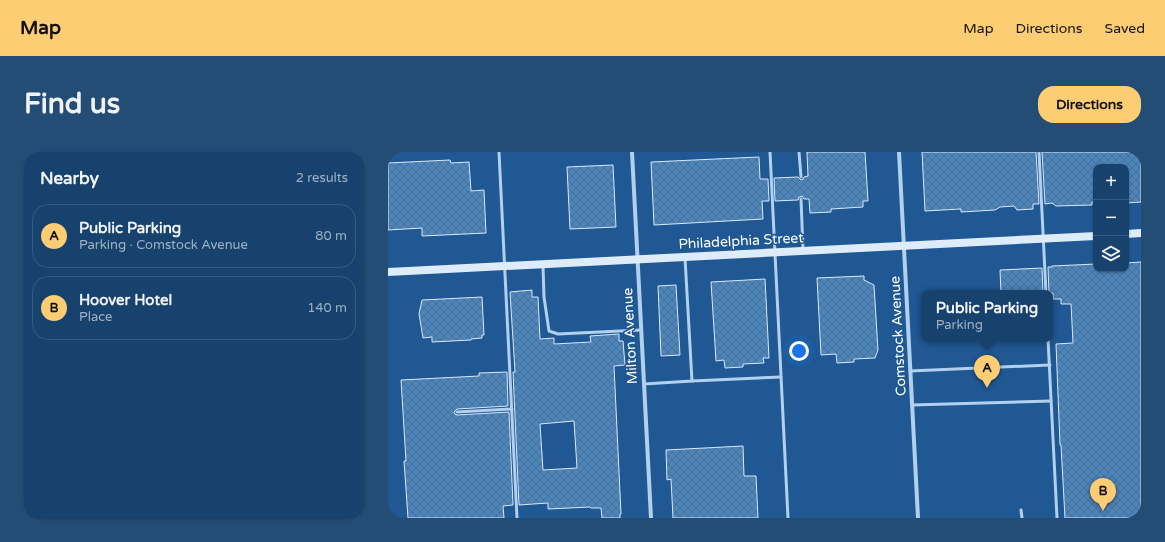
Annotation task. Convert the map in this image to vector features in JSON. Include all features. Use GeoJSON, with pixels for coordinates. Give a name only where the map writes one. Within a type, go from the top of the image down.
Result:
{"type":"FeatureCollection","features":[{"type":"Feature","properties":{"kind":"street","name":"Milton Avenue"},"geometry":{"type":"LineString","coordinates":[[632,152],[651,518]]}},
{"type":"Feature","properties":{"kind":"street","name":"Comstock Avenue"},"geometry":{"type":"LineString","coordinates":[[899,152],[918,518]]}},
{"type":"Feature","properties":{"kind":"street"},"geometry":{"type":"LineString","coordinates":[[1129,234],[1141,233]]}},
{"type":"Feature","properties":{"kind":"street","name":"Philadelphia Street"},"geometry":{"type":"LineString","coordinates":[[388,272],[1093,236]]}},
{"type":"Feature","properties":{"kind":"lane"},"geometry":{"type":"LineString","coordinates":[[499,152],[517,518]]}},
{"type":"Feature","properties":{"kind":"lane"},"geometry":{"type":"LineString","coordinates":[[770,152],[788,518]]}},
{"type":"Feature","properties":{"kind":"lane"},"geometry":{"type":"LineString","coordinates":[[799,152],[800,177]]}},
{"type":"Feature","properties":{"kind":"lane"},"geometry":{"type":"LineString","coordinates":[[1039,152],[1046,290]]}},
{"type":"Feature","properties":{"kind":"lane"},"geometry":{"type":"LineString","coordinates":[[802,199],[803,250]]}},
{"type":"Feature","properties":{"kind":"lane"},"geometry":{"type":"LineString","coordinates":[[685,256],[692,381]]}},
{"type":"Feature","properties":{"kind":"lane"},"geometry":{"type":"LineString","coordinates":[[542,264],[544,297],[549,331],[558,334],[641,330]]}},
{"type":"Feature","properties":{"kind":"lane"},"geometry":{"type":"LineString","coordinates":[[1048,342],[1057,518]]}},
{"type":"Feature","properties":{"kind":"lane"},"geometry":{"type":"LineString","coordinates":[[910,371],[1050,365]]}},
{"type":"Feature","properties":{"kind":"lane"},"geometry":{"type":"LineString","coordinates":[[644,384],[781,377]]}},
{"type":"Feature","properties":{"kind":"lane"},"geometry":{"type":"LineString","coordinates":[[912,405],[1051,401]]}},
{"type":"Feature","properties":{"kind":"lane"},"geometry":{"type":"LineString","coordinates":[[457,412],[512,409]]}},
{"type":"Feature","properties":{"kind":"lane"},"geometry":{"type":"LineString","coordinates":[[1021,510],[1022,518]]}},
{"type":"Feature","properties":{"kind":"building"},"geometry":{"type":"Polygon","coordinates":[[[807,152],[865,152],[868,201],[863,201],[863,207],[831,209],[831,212],[810,213],[809,199],[804,199],[802,196],[799,197],[798,200],[775,201],[774,178],[798,177],[801,180],[808,176],[807,152]]]}},
{"type":"Feature","properties":{"kind":"building"},"geometry":{"type":"Polygon","coordinates":[[[922,152],[1036,152],[1039,204],[1033,204],[1033,209],[1017,210],[1014,206],[1000,207],[995,210],[961,212],[961,209],[925,211],[922,152]]]}},
{"type":"Feature","properties":{"kind":"building"},"geometry":{"type":"Polygon","coordinates":[[[1042,152],[1141,152],[1141,202],[1129,203],[1129,164],[1093,164],[1092,205],[1056,206],[1052,203],[1045,204],[1042,152]]]}},
{"type":"Feature","properties":{"kind":"building"},"geometry":{"type":"Polygon","coordinates":[[[759,157],[760,179],[768,179],[769,201],[762,201],[763,219],[654,225],[651,162],[759,157]]]}},
{"type":"Feature","properties":{"kind":"building"},"geometry":{"type":"Polygon","coordinates":[[[450,160],[451,163],[469,162],[471,191],[484,190],[486,233],[422,236],[422,228],[388,230],[388,163],[450,160]]]}},
{"type":"Feature","properties":{"kind":"building"},"geometry":{"type":"Polygon","coordinates":[[[613,165],[616,227],[570,229],[567,167],[613,165]]]}},
{"type":"Feature","properties":{"kind":"building"},"geometry":{"type":"Polygon","coordinates":[[[1141,262],[1141,518],[1065,518],[1060,445],[1056,344],[1073,343],[1071,304],[1061,304],[1061,299],[1053,299],[1053,290],[1049,290],[1048,267],[1093,264],[1093,272],[1129,272],[1129,263],[1141,262]]]}},
{"type":"Feature","properties":{"kind":"building"},"geometry":{"type":"Polygon","coordinates":[[[1042,268],[1043,290],[1001,290],[1000,270],[1042,268]]]}},
{"type":"Feature","properties":{"kind":"building"},"geometry":{"type":"Polygon","coordinates":[[[864,276],[864,280],[874,285],[878,350],[875,358],[854,359],[854,362],[837,363],[836,354],[821,355],[817,278],[864,276]]]}},
{"type":"Feature","properties":{"kind":"building"},"geometry":{"type":"Polygon","coordinates":[[[765,279],[769,358],[763,358],[764,363],[743,364],[743,367],[725,368],[724,360],[716,361],[711,282],[765,279]]]}},
{"type":"Feature","properties":{"kind":"building"},"geometry":{"type":"Polygon","coordinates":[[[676,285],[680,355],[661,356],[658,286],[676,285]]]}},
{"type":"Feature","properties":{"kind":"building"},"geometry":{"type":"Polygon","coordinates":[[[532,290],[532,297],[538,297],[540,339],[554,338],[554,344],[591,342],[590,336],[619,334],[619,341],[623,341],[625,365],[614,366],[620,518],[602,518],[601,508],[590,507],[548,509],[548,503],[519,505],[513,372],[515,372],[510,292],[532,290]],[[574,421],[540,424],[543,470],[577,468],[574,421]]]}},
{"type":"Feature","properties":{"kind":"building"},"geometry":{"type":"Polygon","coordinates":[[[482,297],[484,335],[482,335],[482,338],[432,342],[432,337],[423,338],[419,314],[422,300],[482,297]]]}},
{"type":"Feature","properties":{"kind":"building"},"geometry":{"type":"Polygon","coordinates":[[[507,372],[508,406],[457,409],[454,412],[457,415],[509,412],[513,505],[503,506],[504,518],[408,518],[401,380],[479,376],[479,373],[507,372]]]}},
{"type":"Feature","properties":{"kind":"building"},"geometry":{"type":"Polygon","coordinates":[[[743,446],[744,476],[756,476],[758,518],[673,518],[671,479],[667,480],[666,450],[743,446]]]}},
{"type":"Feature","properties":{"kind":"place","name":"Public Parking"},"geometry":{"type":"Point","coordinates":[987,388]}},
{"type":"Feature","properties":{"kind":"place","name":"Hoover Hotel"},"geometry":{"type":"Point","coordinates":[1103,511]}}]}
